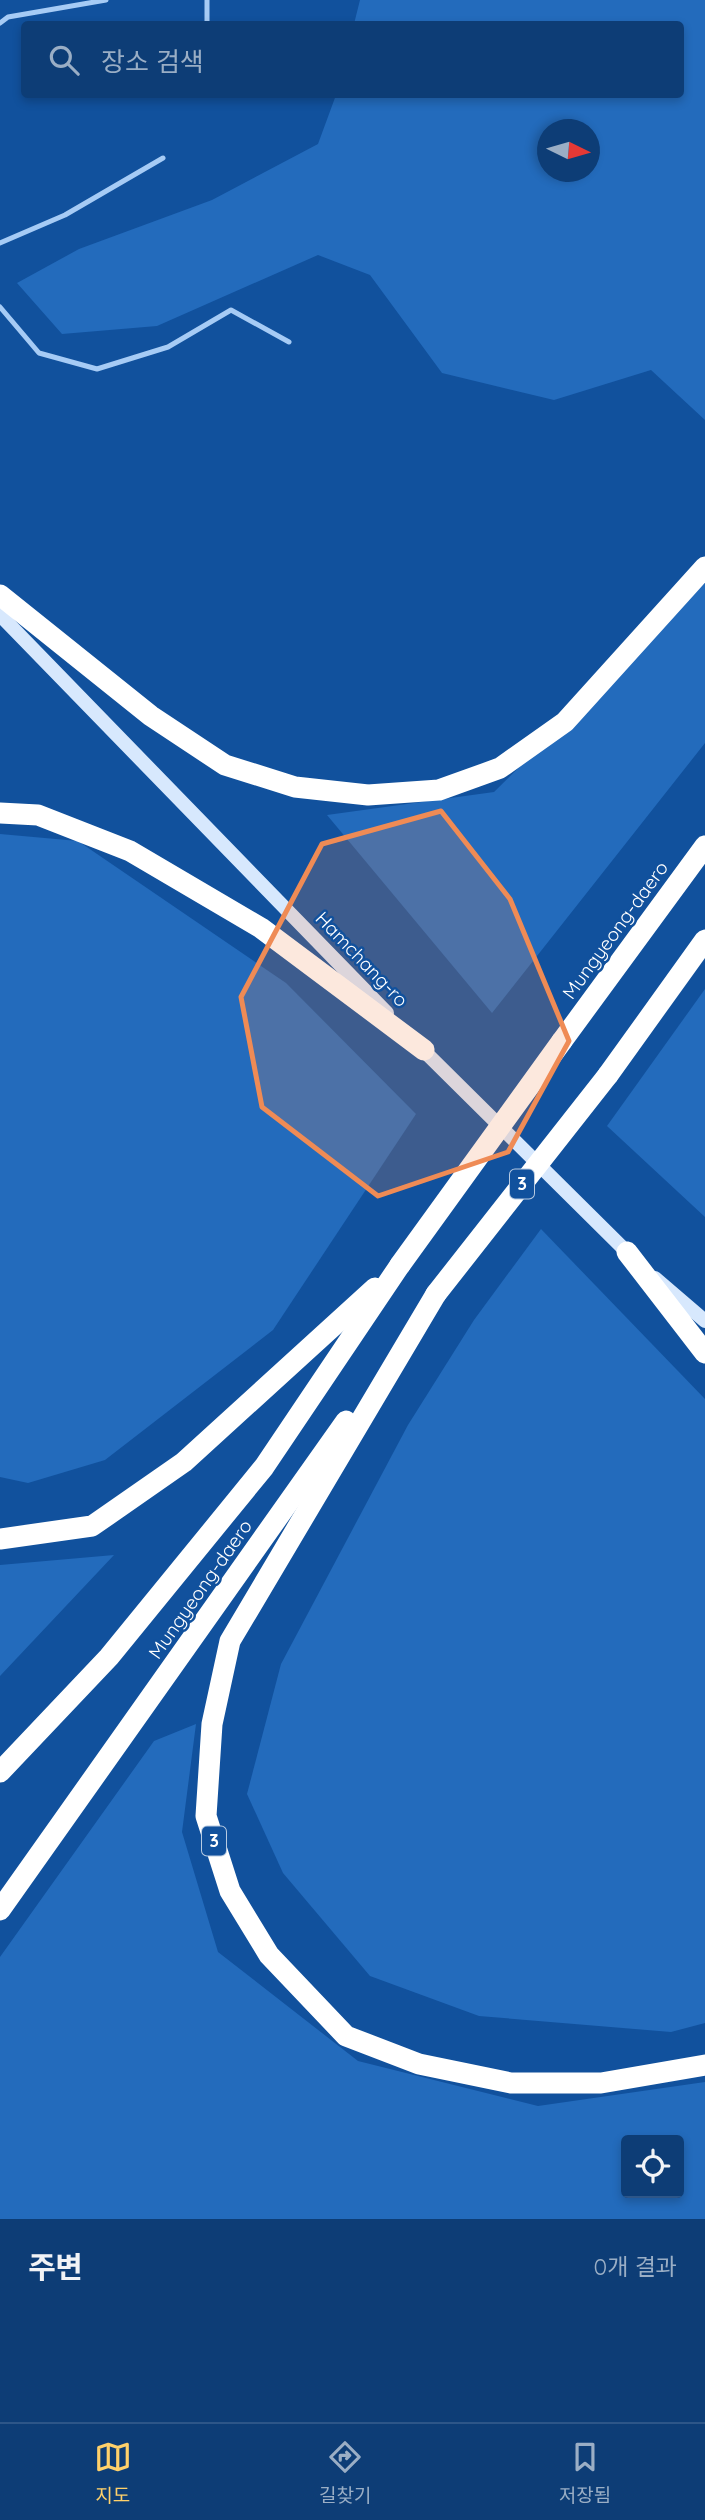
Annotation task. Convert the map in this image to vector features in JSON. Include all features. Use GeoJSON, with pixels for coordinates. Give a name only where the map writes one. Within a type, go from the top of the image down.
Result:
{"type":"FeatureCollection","features":[{"type":"Feature","properties":{"kind":"highway"},"geometry":{"type":"LineString","coordinates":[[0,595],[151,716],[225,765],[295,787],[368,795],[439,790],[500,768],[565,722],[705,567]]}},
{"type":"Feature","properties":{"kind":"highway"},"geometry":{"type":"LineString","coordinates":[[0,813],[38,815],[130,851],[261,928],[424,1051]]}},
{"type":"Feature","properties":{"kind":"highway","name":"Mungyeong-daero"},"geometry":{"type":"LineString","coordinates":[[0,1772],[109,1657],[264,1468],[400,1265],[705,846]]}},
{"type":"Feature","properties":{"kind":"highway","name":"3"},"geometry":{"type":"LineString","coordinates":[[705,940],[608,1074],[436,1294],[230,1641],[212,1724],[206,1816],[230,1891],[269,1955],[346,2036],[419,2064],[511,2083],[601,2083],[705,2065]]}},
{"type":"Feature","properties":{"kind":"highway"},"geometry":{"type":"LineString","coordinates":[[627,1252],[705,1353]]}},
{"type":"Feature","properties":{"kind":"highway"},"geometry":{"type":"LineString","coordinates":[[0,1539],[92,1526],[184,1462],[400,1265]]}},
{"type":"Feature","properties":{"kind":"highway","name":"Mungyeong-daero"},"geometry":{"type":"LineString","coordinates":[[0,1910],[436,1294]]}},
{"type":"Feature","properties":{"kind":"main road","name":"Hamchang-ro"},"geometry":{"type":"LineString","coordinates":[[0,615],[424,1051],[627,1252],[705,1321]]}},
{"type":"Feature","properties":{"kind":"lane"},"geometry":{"type":"LineString","coordinates":[[0,23],[8,17],[106,0]]}},
{"type":"Feature","properties":{"kind":"lane"},"geometry":{"type":"LineString","coordinates":[[207,0],[207,21]]}},
{"type":"Feature","properties":{"kind":"lane"},"geometry":{"type":"LineString","coordinates":[[0,243],[65,215],[163,158]]}},
{"type":"Feature","properties":{"kind":"lane"},"geometry":{"type":"LineString","coordinates":[[0,307],[39,353],[97,369],[168,346],[231,310],[289,342]]}},
{"type":"Feature","properties":{"kind":"highlighted area"},"geometry":{"type":"Polygon","coordinates":[[[441,811],[510,899],[569,1041],[508,1152],[378,1196],[262,1107],[241,997],[322,844],[441,811]]]}},
{"type":"Feature","properties":{"kind":"shaded area"},"geometry":{"type":"Polygon","coordinates":[[[360,0],[705,0],[705,420],[651,370],[554,400],[442,373],[370,275],[318,255],[157,326],[62,334],[17,283],[79,249],[212,200],[318,144],[335,98],[684,98],[684,21],[355,21],[360,0]]]}},
{"type":"Feature","properties":{"kind":"shaded area"},"geometry":{"type":"Polygon","coordinates":[[[705,583],[705,743],[492,1013],[327,815],[494,792],[705,583]]]}},
{"type":"Feature","properties":{"kind":"shaded area"},"geometry":{"type":"Polygon","coordinates":[[[0,834],[78,841],[286,983],[416,1114],[273,1330],[105,1460],[28,1483],[0,1477],[0,834]]]}},
{"type":"Feature","properties":{"kind":"shaded area"},"geometry":{"type":"Polygon","coordinates":[[[705,989],[705,1217],[607,1126],[705,989]]]}},
{"type":"Feature","properties":{"kind":"shaded area"},"geometry":{"type":"Polygon","coordinates":[[[541,1229],[705,1399],[705,2023],[671,2032],[479,2016],[370,1976],[283,1873],[247,1794],[281,1664],[408,1425],[474,1320],[541,1229]]]}},
{"type":"Feature","properties":{"kind":"shaded area"},"geometry":{"type":"Polygon","coordinates":[[[114,1555],[0,1676],[0,1565],[114,1555]]]}},
{"type":"Feature","properties":{"kind":"shaded area"},"geometry":{"type":"Polygon","coordinates":[[[196,1724],[182,1832],[218,1952],[358,2061],[538,2106],[705,2082],[705,2219],[0,2219],[0,1957],[154,1741],[196,1724]]]}}]}
